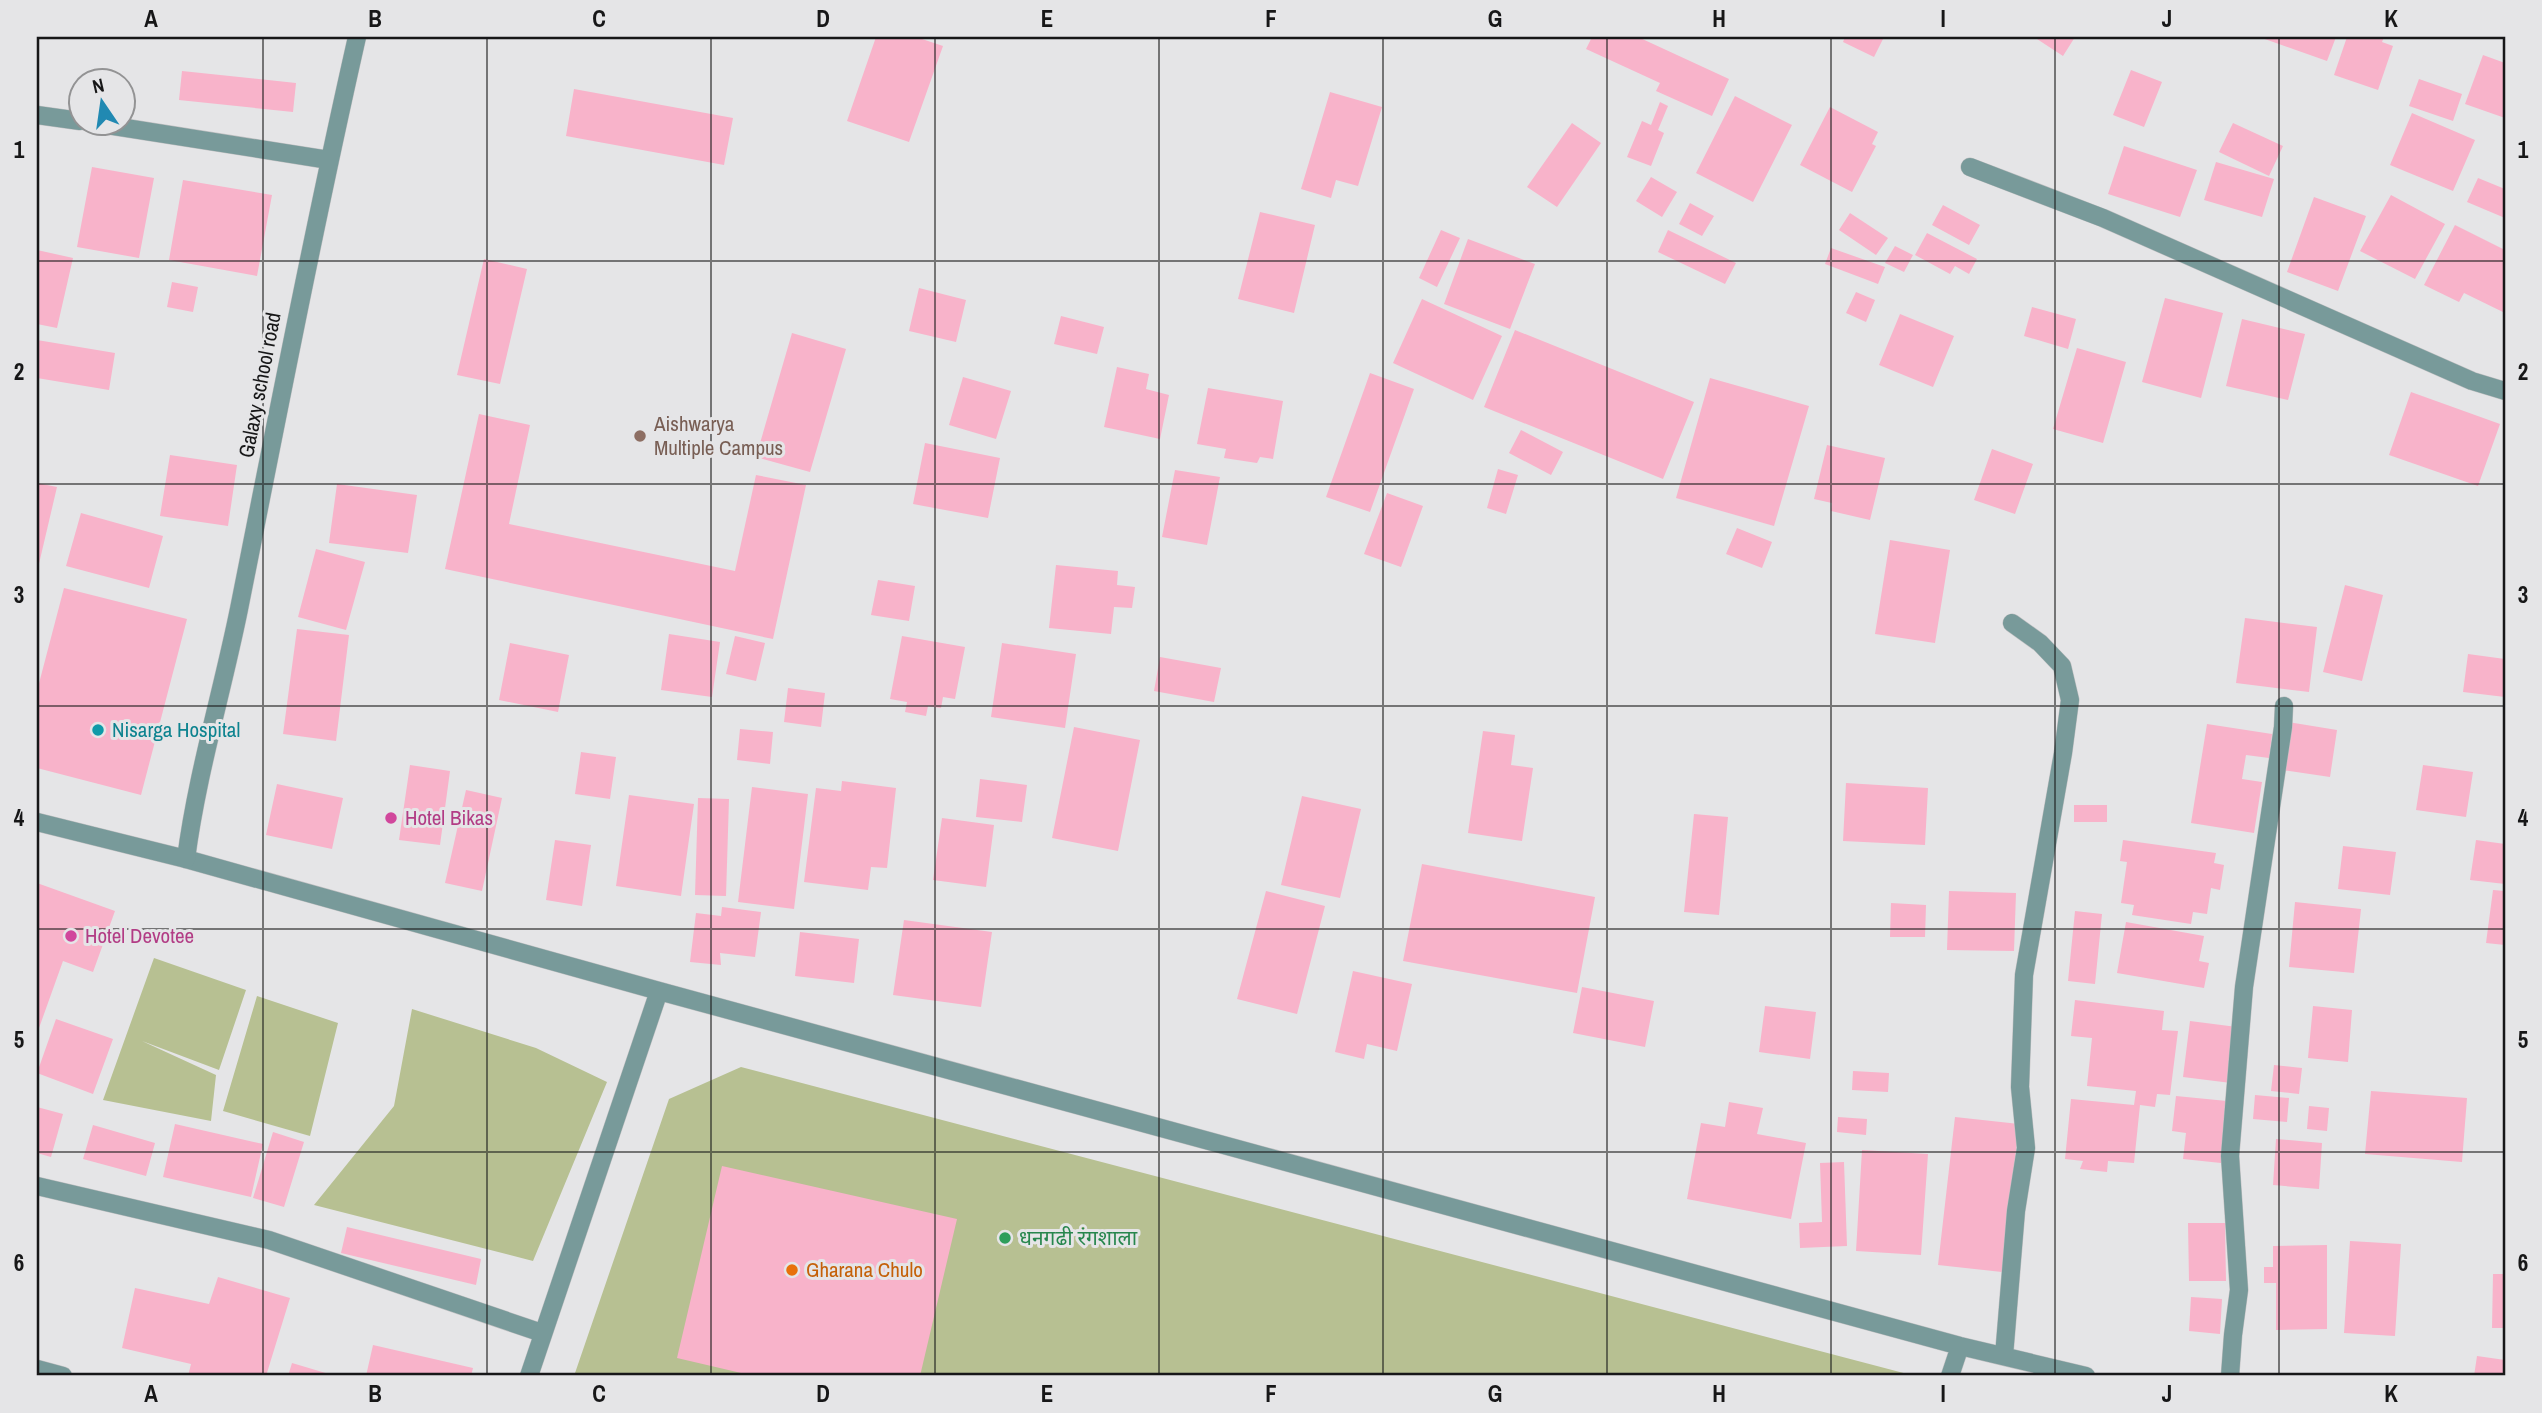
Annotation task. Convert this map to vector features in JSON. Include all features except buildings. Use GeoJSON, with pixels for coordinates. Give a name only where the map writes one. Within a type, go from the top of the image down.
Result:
{"type":"FeatureCollection","features":[{"type":"Feature","properties":{"kind":"street","name":"Galaxy school road"},"geometry":{"type":"LineString","coordinates":[[186,859],[192,809],[238,614],[329,160],[358,37]]}},
{"type":"Feature","properties":{"kind":"street"},"geometry":{"type":"LineString","coordinates":[[37,115],[66,119]]}},
{"type":"Feature","properties":{"kind":"street"},"geometry":{"type":"LineString","coordinates":[[136,130],[329,160]]}},
{"type":"Feature","properties":{"kind":"street"},"geometry":{"type":"LineString","coordinates":[[1970,167],[2103,218],[2472,381],[2505,391]]}},
{"type":"Feature","properties":{"kind":"street"},"geometry":{"type":"LineString","coordinates":[[2004,1356],[2016,1211],[2026,1147],[2020,1087],[2024,975],[2070,700],[2062,666],[2040,643],[2012,623]]}},
{"type":"Feature","properties":{"kind":"street"},"geometry":{"type":"LineString","coordinates":[[2230,1376],[2239,1290],[2231,1143],[2244,987],[2284,706]]}},
{"type":"Feature","properties":{"kind":"street"},"geometry":{"type":"LineString","coordinates":[[37,822],[186,859],[1960,1346],[2086,1376]]}},
{"type":"Feature","properties":{"kind":"street"},"geometry":{"type":"LineString","coordinates":[[529,1376],[659,990]]}},
{"type":"Feature","properties":{"kind":"street"},"geometry":{"type":"LineString","coordinates":[[37,1185],[270,1240],[542,1333]]}},
{"type":"Feature","properties":{"kind":"street"},"geometry":{"type":"LineString","coordinates":[[1950,1376],[1960,1346]]}},
{"type":"Feature","properties":{"kind":"street"},"geometry":{"type":"LineString","coordinates":[[37,1369],[64,1376]]}},
{"type":"Feature","properties":{"kind":"green space"},"geometry":{"type":"Polygon","coordinates":[[[154,958],[246,990],[219,1070],[142,1041],[216,1075],[211,1121],[103,1100],[154,958]]]}},
{"type":"Feature","properties":{"kind":"green space"},"geometry":{"type":"Polygon","coordinates":[[[257,996],[338,1023],[310,1136],[223,1111],[257,996]]]}},
{"type":"Feature","properties":{"kind":"green space"},"geometry":{"type":"Polygon","coordinates":[[[412,1009],[536,1048],[607,1082],[533,1261],[314,1205],[394,1106],[412,1009]]]}},
{"type":"Feature","properties":{"kind":"green space","name":"धनगढी रंगशाला"},"geometry":{"type":"Polygon","coordinates":[[[741,1067],[1915,1376],[574,1376],[669,1099],[741,1067]]]}},
{"type":"Feature","properties":{"kind":"place","name":"Aishwarya Multiple Campus"},"geometry":{"type":"Point","coordinates":[640,436]}},
{"type":"Feature","properties":{"kind":"place","name":"Nisarga Hospital"},"geometry":{"type":"Point","coordinates":[98,730]}},
{"type":"Feature","properties":{"kind":"place","name":"Hotel Bikas"},"geometry":{"type":"Point","coordinates":[391,818]}},
{"type":"Feature","properties":{"kind":"place","name":"Hotel Devotee"},"geometry":{"type":"Point","coordinates":[71,936]}},
{"type":"Feature","properties":{"kind":"place","name":"धनगढी रंगशाला"},"geometry":{"type":"Point","coordinates":[1005,1238]}},
{"type":"Feature","properties":{"kind":"place","name":"Gharana Chulo"},"geometry":{"type":"Point","coordinates":[792,1270]}}]}
